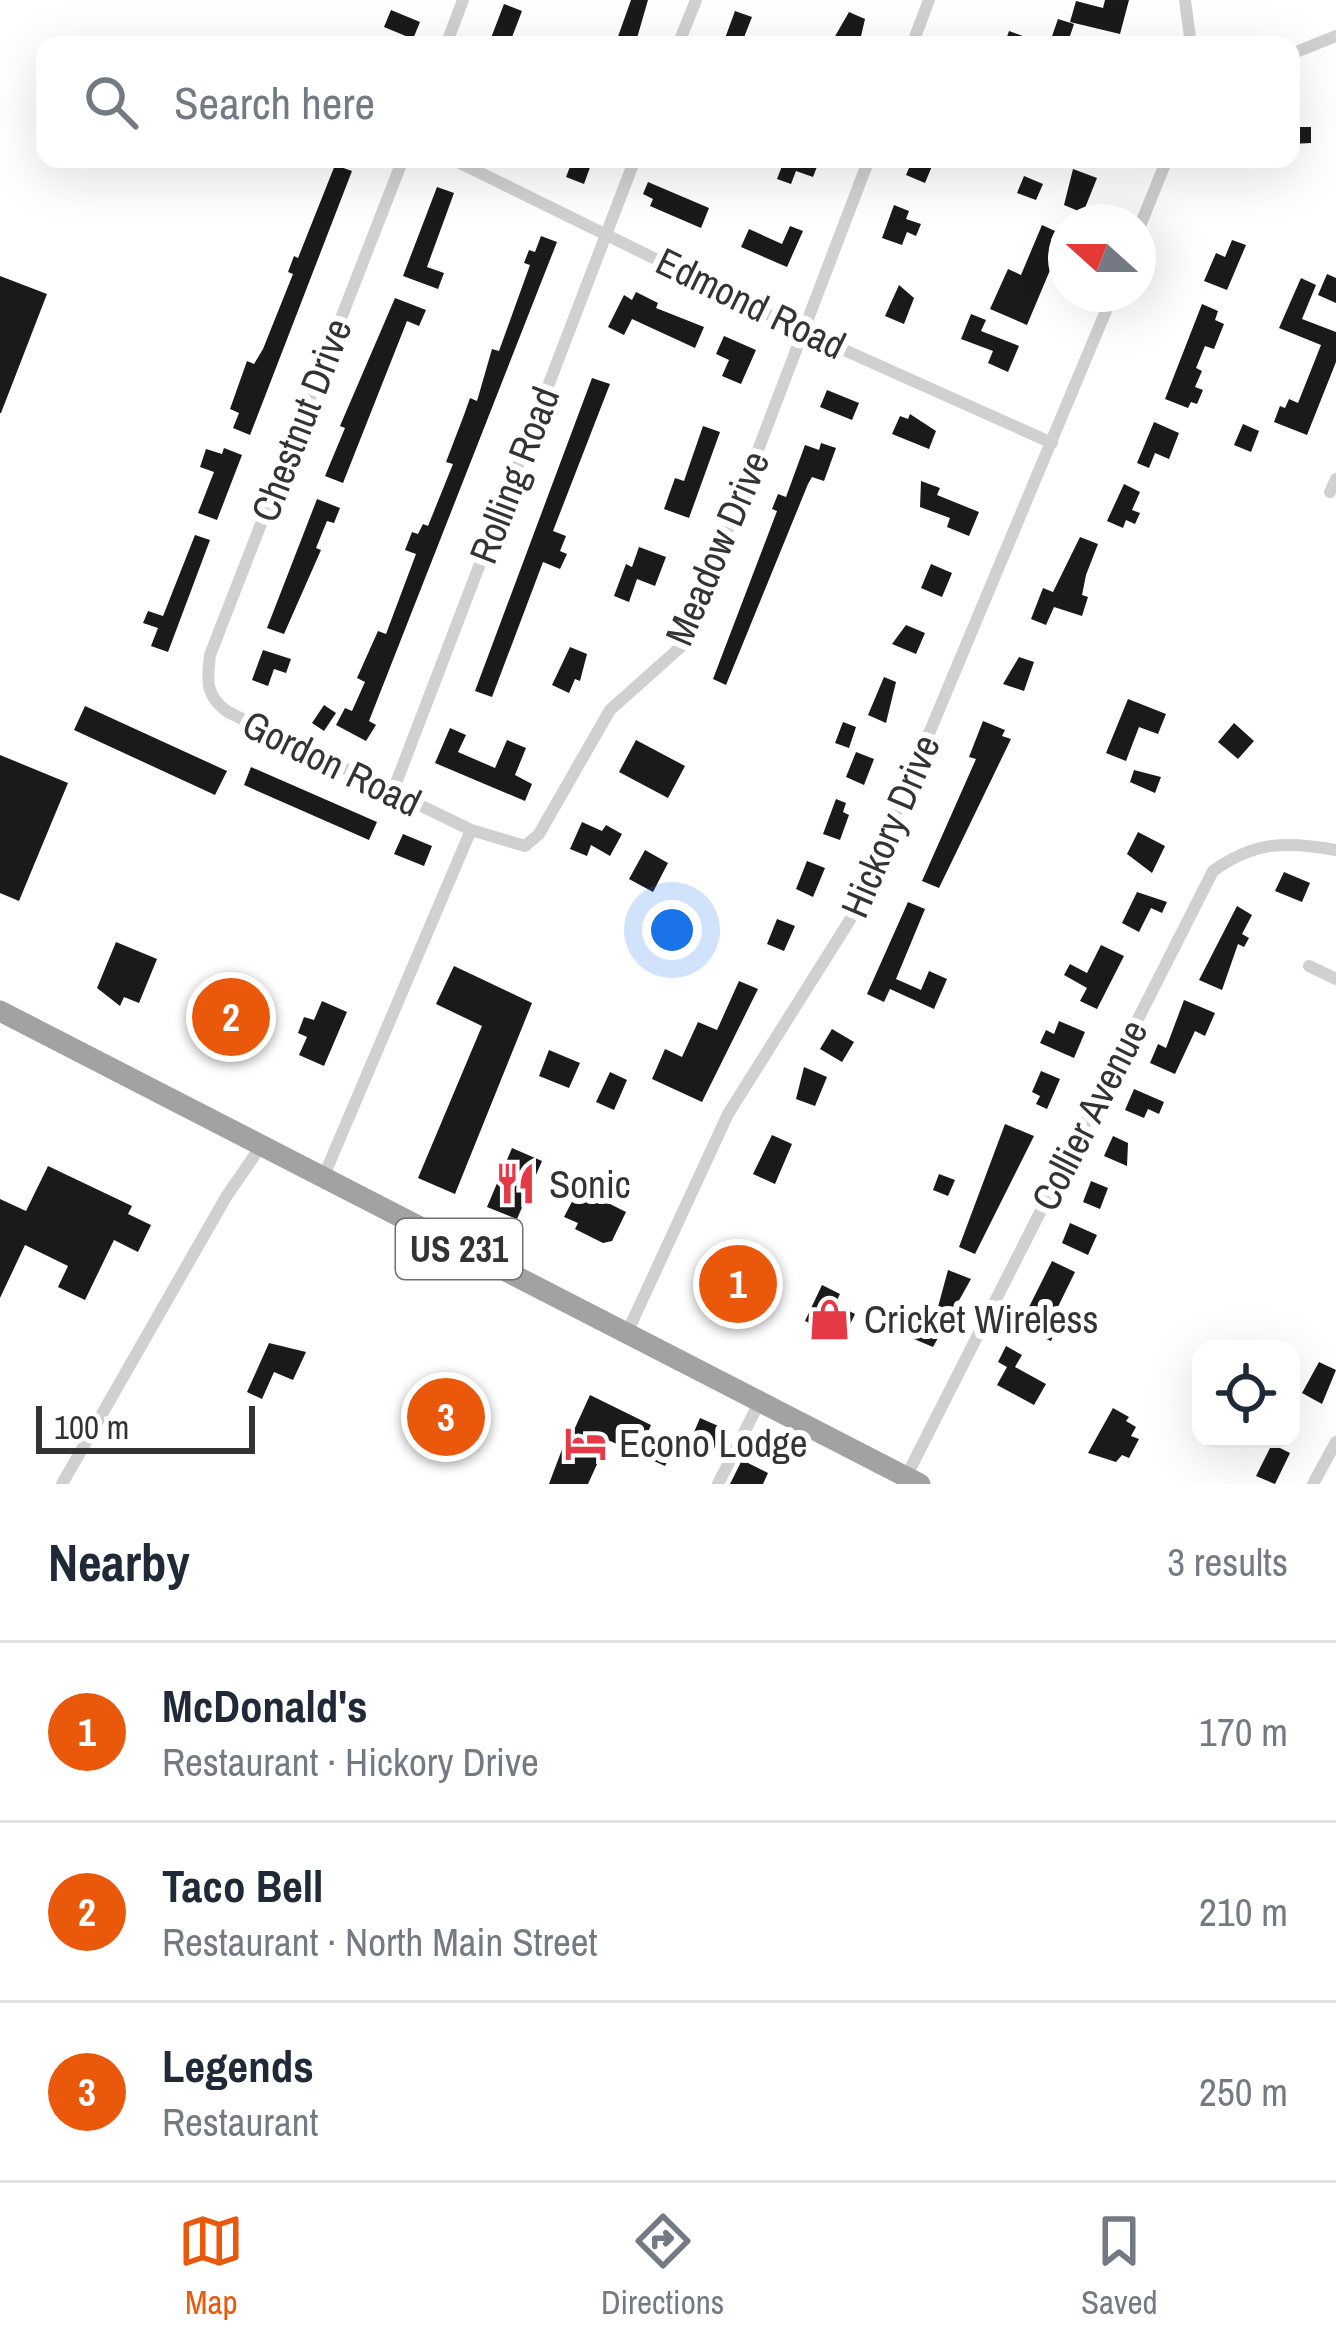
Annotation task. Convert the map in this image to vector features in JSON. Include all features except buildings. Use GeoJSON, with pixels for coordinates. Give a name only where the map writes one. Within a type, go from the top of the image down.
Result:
{"type":"FeatureCollection","features":[{"type":"Feature","properties":{"kind":"highway","name":"US 231"},"geometry":{"type":"LineString","coordinates":[[0,1010],[914,1481]]}},
{"type":"Feature","properties":{"kind":"street"},"geometry":{"type":"LineString","coordinates":[[449,36],[463,0]]}},
{"type":"Feature","properties":{"kind":"street"},"geometry":{"type":"LineString","coordinates":[[681,36],[695,0]]}},
{"type":"Feature","properties":{"kind":"street"},"geometry":{"type":"LineString","coordinates":[[915,36],[929,0]]}},
{"type":"Feature","properties":{"kind":"street"},"geometry":{"type":"LineString","coordinates":[[1184,0],[1190,36]]}},
{"type":"Feature","properties":{"kind":"street"},"geometry":{"type":"LineString","coordinates":[[1300,50],[1336,36]]}},
{"type":"Feature","properties":{"kind":"street","name":"Chestnut Drive"},"geometry":{"type":"LineString","coordinates":[[206,683],[210,655],[399,168]]}},
{"type":"Feature","properties":{"kind":"street","name":"Edmond Road"},"geometry":{"type":"LineString","coordinates":[[471,168],[804,332],[1052,443]]}},
{"type":"Feature","properties":{"kind":"street","name":"Rolling Road"},"geometry":{"type":"LineString","coordinates":[[394,790],[632,168]]}},
{"type":"Feature","properties":{"kind":"street","name":"Meadow Drive"},"geometry":{"type":"LineString","coordinates":[[471,830],[510,846],[525,846],[539,834],[610,710],[684,644],[866,168]]}},
{"type":"Feature","properties":{"kind":"street"},"geometry":{"type":"LineString","coordinates":[[1149,204],[1164,168]]}},
{"type":"Feature","properties":{"kind":"street","name":"Hickory Drive"},"geometry":{"type":"LineString","coordinates":[[626,1336],[728,1114],[853,915],[1106,312]]}},
{"type":"Feature","properties":{"kind":"street","name":"Gordon Road"},"geometry":{"type":"LineString","coordinates":[[206,683],[213,702],[228,712],[471,830]]}},
{"type":"Feature","properties":{"kind":"street"},"geometry":{"type":"LineString","coordinates":[[322,1178],[471,830]]}},
{"type":"Feature","properties":{"kind":"street","name":"Collier Avenue"},"geometry":{"type":"LineString","coordinates":[[914,1481],[1213,871],[1240,851],[1268,842],[1336,850]]}},
{"type":"Feature","properties":{"kind":"street"},"geometry":{"type":"LineString","coordinates":[[1309,966],[1336,980]]}},
{"type":"Feature","properties":{"kind":"street"},"geometry":{"type":"LineString","coordinates":[[62,1484],[226,1197],[261,1146]]}},
{"type":"Feature","properties":{"kind":"street"},"geometry":{"type":"LineString","coordinates":[[718,1484],[760,1401]]}},
{"type":"Feature","properties":{"kind":"street"},"geometry":{"type":"LineString","coordinates":[[1313,1484],[1336,1442]]}},
{"type":"Feature","properties":{"kind":"place","name":"Taco Bell"},"geometry":{"type":"Point","coordinates":[231,1017]}},
{"type":"Feature","properties":{"kind":"place","name":"Sonic"},"geometry":{"type":"Point","coordinates":[515,1184]}},
{"type":"Feature","properties":{"kind":"place","name":"McDonald's"},"geometry":{"type":"Point","coordinates":[738,1284]}},
{"type":"Feature","properties":{"kind":"place","name":"Cricket Wireless"},"geometry":{"type":"Point","coordinates":[830,1319]}},
{"type":"Feature","properties":{"kind":"place","name":"Legends"},"geometry":{"type":"Point","coordinates":[446,1417]}},
{"type":"Feature","properties":{"kind":"place","name":"Econo Lodge"},"geometry":{"type":"Point","coordinates":[585,1443]}}]}
